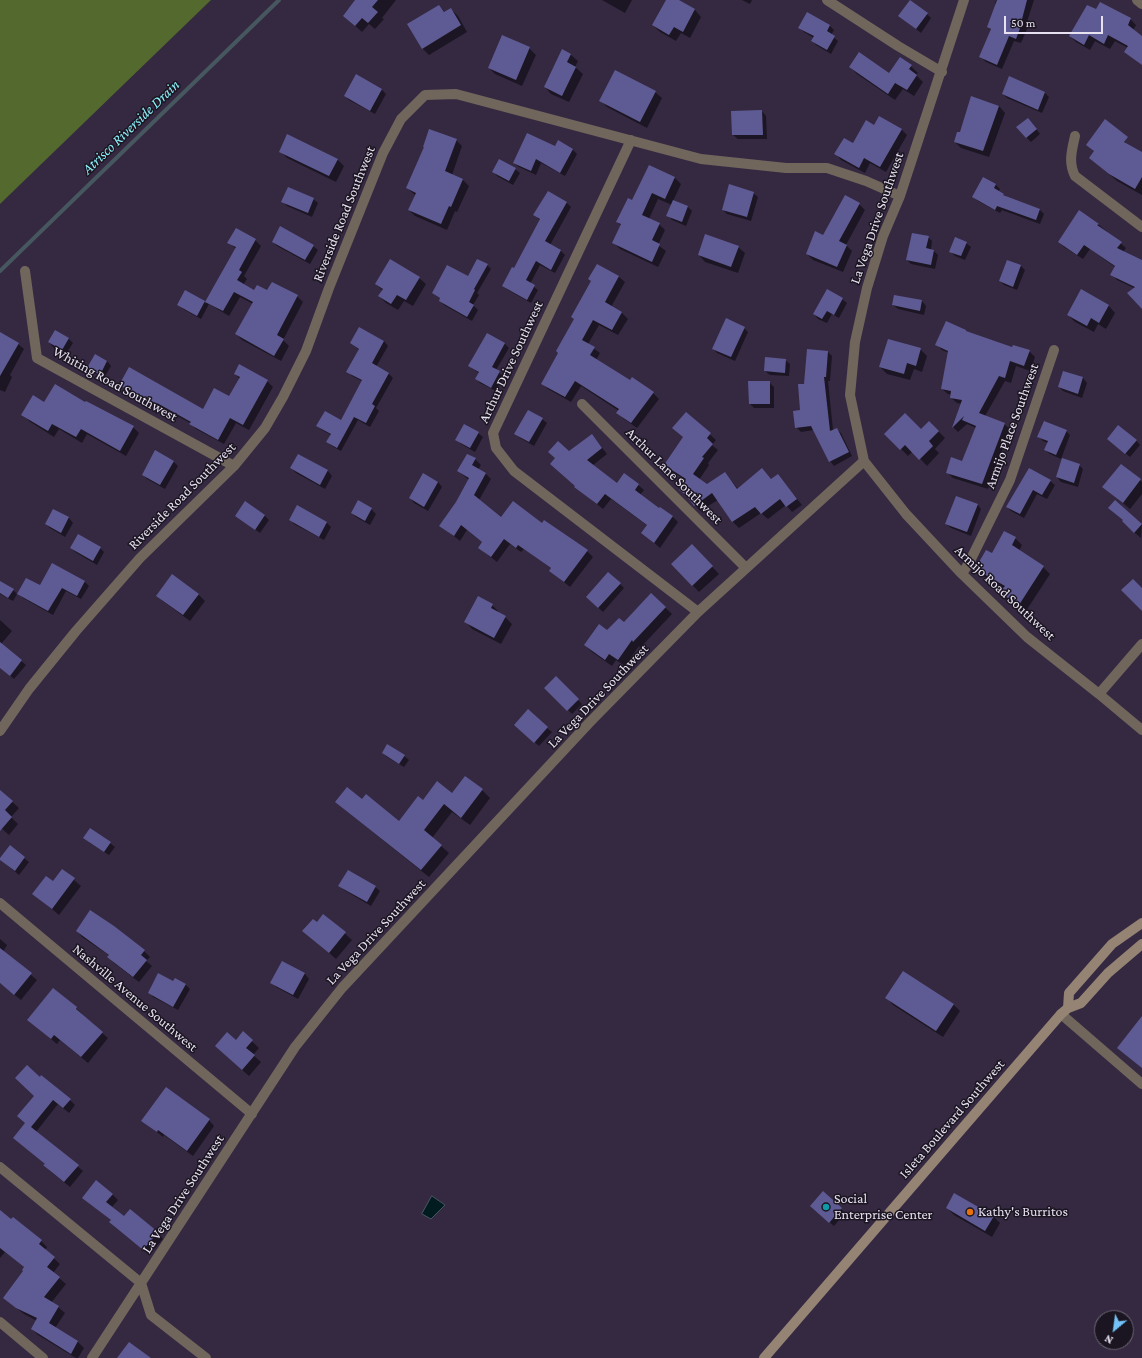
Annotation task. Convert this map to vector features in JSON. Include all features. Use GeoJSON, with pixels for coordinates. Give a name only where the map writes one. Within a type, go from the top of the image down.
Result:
{"type":"FeatureCollection","features":[{"type":"Feature","properties":{"kind":"main road","name":"Isleta Boulevard Southwest"},"geometry":{"type":"LineString","coordinates":[[1064,1011],[1069,993],[1112,944],[1142,923]]}},
{"type":"Feature","properties":{"kind":"main road","name":"Isleta Boulevard Southwest"},"geometry":{"type":"LineString","coordinates":[[764,1358],[1064,1011],[1081,1003],[1108,973],[1142,944]]}},
{"type":"Feature","properties":{"kind":"street"},"geometry":{"type":"LineString","coordinates":[[827,0],[898,46],[942,72]]}},
{"type":"Feature","properties":{"kind":"street","name":"La Vega Drive Southwest"},"geometry":{"type":"LineString","coordinates":[[92,1358],[295,1047],[342,988],[584,729],[698,612],[864,460],[850,395],[855,342],[867,288],[883,236],[900,196],[942,72],[964,0]]}},
{"type":"Feature","properties":{"kind":"street"},"geometry":{"type":"LineString","coordinates":[[1137,0],[1142,4]]}},
{"type":"Feature","properties":{"kind":"street","name":"Riverside Road Southwest"},"geometry":{"type":"LineString","coordinates":[[0,731],[39,677],[76,631],[140,558],[234,466],[265,428],[287,390],[306,351],[329,288],[383,153],[401,119],[425,95],[456,94],[701,159],[786,168],[826,168],[866,181],[900,196]]}},
{"type":"Feature","properties":{"kind":"street"},"geometry":{"type":"LineString","coordinates":[[1075,136],[1070,161],[1071,168],[1075,176],[1142,227]]}},
{"type":"Feature","properties":{"kind":"street","name":"Arthur Drive Southwest"},"geometry":{"type":"LineString","coordinates":[[631,140],[493,433],[496,448],[514,471],[698,612]]}},
{"type":"Feature","properties":{"kind":"street","name":"Whiting Road Southwest"},"geometry":{"type":"LineString","coordinates":[[25,271],[37,358],[234,466]]}},
{"type":"Feature","properties":{"kind":"street","name":"Armijo Place Southwest"},"geometry":{"type":"LineString","coordinates":[[962,574],[970,561],[1010,480],[1054,350]]}},
{"type":"Feature","properties":{"kind":"street","name":"Arthur Lane Southwest"},"geometry":{"type":"LineString","coordinates":[[582,404],[746,568]]}},
{"type":"Feature","properties":{"kind":"street","name":"Armijo Road Southwest"},"geometry":{"type":"LineString","coordinates":[[864,460],[906,514],[962,574],[1027,637],[1142,730]]}},
{"type":"Feature","properties":{"kind":"street"},"geometry":{"type":"LineString","coordinates":[[1099,694],[1142,644]]}},
{"type":"Feature","properties":{"kind":"street","name":"Nashville Avenue Southwest"},"geometry":{"type":"LineString","coordinates":[[0,903],[252,1114]]}},
{"type":"Feature","properties":{"kind":"street"},"geometry":{"type":"LineString","coordinates":[[1064,1011],[1142,1084]]}},
{"type":"Feature","properties":{"kind":"street"},"geometry":{"type":"LineString","coordinates":[[0,1167],[141,1283],[151,1315],[206,1358]]}},
{"type":"Feature","properties":{"kind":"street"},"geometry":{"type":"LineString","coordinates":[[0,1322],[43,1358]]}},
{"type":"Feature","properties":{"kind":"green space"},"geometry":{"type":"Polygon","coordinates":[[[0,0],[211,0],[0,204],[0,0]]]}},
{"type":"Feature","properties":{"kind":"shaded area"},"geometry":{"type":"Polygon","coordinates":[[[432,1196],[445,1205],[431,1219],[422,1214],[432,1196]]]}},
{"type":"Feature","properties":{"kind":"building"},"geometry":{"type":"Polygon","coordinates":[[[355,0],[378,0],[372,7],[378,12],[368,23],[362,18],[355,26],[343,16],[355,0]]]}},
{"type":"Feature","properties":{"kind":"building"},"geometry":{"type":"Polygon","coordinates":[[[666,0],[679,0],[695,9],[683,32],[674,27],[669,35],[652,25],[666,0]]]}},
{"type":"Feature","properties":{"kind":"building"},"geometry":{"type":"Polygon","coordinates":[[[910,0],[928,13],[916,29],[898,16],[910,0]]]}},
{"type":"Feature","properties":{"kind":"building"},"geometry":{"type":"Polygon","coordinates":[[[997,0],[1027,0],[1022,23],[1016,39],[1009,36],[997,65],[979,57],[991,29],[987,27],[997,0]]]}},
{"type":"Feature","properties":{"kind":"building"},"geometry":{"type":"Polygon","coordinates":[[[1100,2],[1131,18],[1128,25],[1142,36],[1142,65],[1124,52],[1128,46],[1108,35],[1104,44],[1089,35],[1084,45],[1069,36],[1087,5],[1096,9],[1100,2]]]}},
{"type":"Feature","properties":{"kind":"building"},"geometry":{"type":"Polygon","coordinates":[[[439,5],[444,12],[451,8],[461,25],[422,49],[407,24],[439,5]]]}},
{"type":"Feature","properties":{"kind":"building"},"geometry":{"type":"Polygon","coordinates":[[[807,12],[830,25],[827,31],[835,36],[827,50],[811,41],[814,36],[798,28],[807,12]]]}},
{"type":"Feature","properties":{"kind":"building"},"geometry":{"type":"Polygon","coordinates":[[[502,35],[530,47],[516,80],[488,68],[502,35]]]}},
{"type":"Feature","properties":{"kind":"building"},"geometry":{"type":"Polygon","coordinates":[[[562,49],[571,54],[567,62],[576,67],[562,96],[544,87],[562,49]]]}},
{"type":"Feature","properties":{"kind":"building"},"geometry":{"type":"Polygon","coordinates":[[[859,52],[889,73],[900,57],[912,65],[909,69],[917,75],[907,90],[895,83],[888,94],[849,67],[859,52]]]}},
{"type":"Feature","properties":{"kind":"building"},"geometry":{"type":"Polygon","coordinates":[[[615,70],[656,91],[640,122],[599,101],[615,70]]]}},
{"type":"Feature","properties":{"kind":"building"},"geometry":{"type":"Polygon","coordinates":[[[356,74],[382,89],[370,111],[344,96],[356,74]]]}},
{"type":"Feature","properties":{"kind":"building"},"geometry":{"type":"Polygon","coordinates":[[[1009,76],[1045,92],[1038,110],[1002,94],[1009,76]]]}},
{"type":"Feature","properties":{"kind":"building"},"geometry":{"type":"Polygon","coordinates":[[[971,96],[999,106],[983,151],[954,142],[957,132],[960,132],[971,96]]]}},
{"type":"Feature","properties":{"kind":"building"},"geometry":{"type":"Polygon","coordinates":[[[762,110],[763,135],[732,135],[731,111],[762,110]]]}},
{"type":"Feature","properties":{"kind":"building"},"geometry":{"type":"Polygon","coordinates":[[[879,116],[902,129],[880,167],[864,158],[859,168],[834,154],[844,138],[853,143],[866,120],[874,125],[879,116]]]}},
{"type":"Feature","properties":{"kind":"building"},"geometry":{"type":"Polygon","coordinates":[[[1028,118],[1037,129],[1026,138],[1016,127],[1028,118]]]}},
{"type":"Feature","properties":{"kind":"building"},"geometry":{"type":"Polygon","coordinates":[[[1105,119],[1128,137],[1124,142],[1142,152],[1142,177],[1135,189],[1109,174],[1089,158],[1094,151],[1086,145],[1105,119]]]}},
{"type":"Feature","properties":{"kind":"building"},"geometry":{"type":"Polygon","coordinates":[[[429,129],[457,139],[445,171],[463,179],[451,207],[449,206],[441,224],[408,210],[416,193],[406,188],[424,147],[429,129]]]}},
{"type":"Feature","properties":{"kind":"building"},"geometry":{"type":"Polygon","coordinates":[[[527,133],[555,146],[558,140],[573,149],[560,173],[536,159],[531,171],[513,163],[527,133]]]}},
{"type":"Feature","properties":{"kind":"building"},"geometry":{"type":"Polygon","coordinates":[[[287,134],[338,159],[329,176],[279,152],[287,134]]]}},
{"type":"Feature","properties":{"kind":"building"},"geometry":{"type":"Polygon","coordinates":[[[499,159],[516,168],[509,181],[492,172],[499,159]]]}},
{"type":"Feature","properties":{"kind":"building"},"geometry":{"type":"Polygon","coordinates":[[[649,165],[675,177],[665,199],[652,193],[642,215],[660,223],[652,240],[660,244],[652,262],[612,243],[621,224],[616,222],[628,198],[632,200],[649,165]]]}},
{"type":"Feature","properties":{"kind":"building"},"geometry":{"type":"Polygon","coordinates":[[[983,177],[996,184],[994,188],[1004,194],[1003,195],[1040,209],[1036,220],[997,206],[995,210],[972,197],[983,177]]]}},
{"type":"Feature","properties":{"kind":"building"},"geometry":{"type":"Polygon","coordinates":[[[729,184],[754,192],[747,217],[722,210],[729,184]]]}},
{"type":"Feature","properties":{"kind":"building"},"geometry":{"type":"Polygon","coordinates":[[[288,187],[314,198],[308,213],[281,202],[288,187]]]}},
{"type":"Feature","properties":{"kind":"building"},"geometry":{"type":"Polygon","coordinates":[[[548,191],[567,202],[545,241],[561,250],[551,270],[536,261],[526,280],[535,285],[527,300],[502,286],[512,267],[514,268],[540,219],[533,215],[548,191]]]}},
{"type":"Feature","properties":{"kind":"building"},"geometry":{"type":"Polygon","coordinates":[[[845,195],[860,203],[839,241],[847,245],[837,267],[806,254],[815,231],[823,235],[845,195]]]}},
{"type":"Feature","properties":{"kind":"building"},"geometry":{"type":"Polygon","coordinates":[[[673,200],[688,206],[682,222],[666,216],[673,200]]]}},
{"type":"Feature","properties":{"kind":"building"},"geometry":{"type":"Polygon","coordinates":[[[1079,210],[1099,224],[1097,225],[1122,242],[1117,248],[1142,260],[1142,309],[1127,293],[1135,287],[1110,275],[1115,266],[1084,245],[1077,255],[1058,242],[1079,210]]]}},
{"type":"Feature","properties":{"kind":"building"},"geometry":{"type":"Polygon","coordinates":[[[280,226],[314,245],[305,260],[272,242],[280,226]]]}},
{"type":"Feature","properties":{"kind":"building"},"geometry":{"type":"Polygon","coordinates":[[[236,228],[256,239],[239,270],[242,272],[237,280],[254,290],[257,285],[267,290],[272,282],[298,295],[277,335],[284,339],[274,356],[235,334],[253,302],[234,292],[223,311],[205,302],[236,247],[227,243],[236,228]]]}},
{"type":"Feature","properties":{"kind":"building"},"geometry":{"type":"Polygon","coordinates":[[[912,233],[929,236],[926,248],[934,250],[931,265],[906,260],[912,233]]]}},
{"type":"Feature","properties":{"kind":"building"},"geometry":{"type":"Polygon","coordinates":[[[705,234],[739,246],[731,267],[698,255],[705,234]]]}},
{"type":"Feature","properties":{"kind":"building"},"geometry":{"type":"Polygon","coordinates":[[[955,237],[967,242],[961,256],[949,252],[955,237]]]}},
{"type":"Feature","properties":{"kind":"building"},"geometry":{"type":"Polygon","coordinates":[[[390,259],[420,277],[406,300],[397,295],[391,304],[378,296],[383,289],[375,284],[390,259]]]}},
{"type":"Feature","properties":{"kind":"building"},"geometry":{"type":"Polygon","coordinates":[[[477,259],[488,264],[474,289],[475,290],[469,302],[474,305],[467,317],[439,301],[440,298],[432,293],[447,265],[468,276],[477,259]]]}},
{"type":"Feature","properties":{"kind":"building"},"geometry":{"type":"Polygon","coordinates":[[[1007,260],[1021,265],[1013,287],[999,281],[1007,260]]]}},
{"type":"Feature","properties":{"kind":"building"},"geometry":{"type":"Polygon","coordinates":[[[597,264],[619,276],[605,302],[622,312],[612,330],[593,320],[582,340],[595,347],[590,355],[630,380],[632,377],[654,392],[631,423],[616,413],[619,409],[575,381],[565,397],[541,384],[558,353],[556,351],[574,319],[571,317],[591,281],[588,279],[597,264]]]}},
{"type":"Feature","properties":{"kind":"building"},"geometry":{"type":"Polygon","coordinates":[[[827,289],[843,298],[834,315],[827,311],[822,319],[813,314],[827,289]]]}},
{"type":"Feature","properties":{"kind":"building"},"geometry":{"type":"Polygon","coordinates":[[[1081,289],[1109,305],[1099,323],[1091,318],[1087,326],[1067,315],[1081,289]]]}},
{"type":"Feature","properties":{"kind":"building"},"geometry":{"type":"Polygon","coordinates":[[[185,290],[205,301],[197,316],[177,305],[185,290]]]}},
{"type":"Feature","properties":{"kind":"building"},"geometry":{"type":"Polygon","coordinates":[[[894,295],[922,300],[920,311],[892,305],[894,295]]]}},
{"type":"Feature","properties":{"kind":"building"},"geometry":{"type":"Polygon","coordinates":[[[726,318],[745,327],[731,357],[712,349],[726,318]]]}},
{"type":"Feature","properties":{"kind":"building"},"geometry":{"type":"Polygon","coordinates":[[[946,321],[966,331],[1012,347],[1013,345],[1030,350],[1024,366],[1010,361],[1005,378],[999,376],[979,413],[1005,423],[982,484],[946,473],[951,457],[962,461],[976,426],[962,420],[964,416],[952,428],[962,400],[950,398],[951,391],[941,389],[948,351],[935,345],[946,321]]]}},
{"type":"Feature","properties":{"kind":"building"},"geometry":{"type":"Polygon","coordinates":[[[359,327],[384,341],[372,363],[389,373],[372,404],[375,406],[366,423],[354,417],[337,448],[326,442],[331,434],[316,426],[325,411],[341,420],[362,380],[346,372],[359,349],[350,343],[359,327]]]}},
{"type":"Feature","properties":{"kind":"building"},"geometry":{"type":"Polygon","coordinates":[[[55,330],[69,338],[62,350],[48,342],[55,330]]]}},
{"type":"Feature","properties":{"kind":"building"},"geometry":{"type":"Polygon","coordinates":[[[0,332],[19,343],[0,376],[0,332]]]}},
{"type":"Feature","properties":{"kind":"building"},"geometry":{"type":"Polygon","coordinates":[[[487,333],[505,343],[492,367],[500,371],[491,388],[475,379],[479,372],[468,366],[487,333]]]}},
{"type":"Feature","properties":{"kind":"building"},"geometry":{"type":"Polygon","coordinates":[[[888,339],[921,348],[916,366],[907,363],[904,374],[879,367],[888,339]]]}},
{"type":"Feature","properties":{"kind":"building"},"geometry":{"type":"Polygon","coordinates":[[[807,349],[828,351],[826,377],[824,377],[830,431],[837,428],[849,452],[829,462],[811,426],[795,428],[793,411],[800,410],[798,384],[804,384],[807,349]]]}},
{"type":"Feature","properties":{"kind":"building"},"geometry":{"type":"Polygon","coordinates":[[[95,354],[107,361],[100,375],[87,368],[95,354]]]}},
{"type":"Feature","properties":{"kind":"building"},"geometry":{"type":"Polygon","coordinates":[[[765,357],[786,359],[785,373],[764,371],[765,357]]]}},
{"type":"Feature","properties":{"kind":"building"},"geometry":{"type":"Polygon","coordinates":[[[239,364],[268,380],[243,425],[230,418],[218,440],[189,424],[191,422],[157,403],[156,406],[119,385],[129,367],[203,409],[214,388],[229,396],[240,377],[234,374],[239,364]]]}},
{"type":"Feature","properties":{"kind":"building"},"geometry":{"type":"Polygon","coordinates":[[[1063,371],[1083,377],[1078,394],[1058,387],[1063,371]]]}},
{"type":"Feature","properties":{"kind":"building"},"geometry":{"type":"Polygon","coordinates":[[[748,381],[770,381],[770,404],[749,404],[748,381]]]}},
{"type":"Feature","properties":{"kind":"building"},"geometry":{"type":"Polygon","coordinates":[[[55,384],[85,402],[86,401],[134,426],[120,451],[81,429],[76,437],[52,424],[48,431],[21,415],[33,395],[44,402],[55,384]]]}},
{"type":"Feature","properties":{"kind":"building"},"geometry":{"type":"Polygon","coordinates":[[[528,410],[543,418],[529,442],[514,434],[528,410]]]}},
{"type":"Feature","properties":{"kind":"building"},"geometry":{"type":"Polygon","coordinates":[[[686,412],[711,433],[707,438],[713,444],[702,457],[704,458],[693,474],[707,484],[725,472],[737,489],[762,468],[771,479],[778,474],[797,499],[786,507],[780,499],[761,514],[755,507],[732,522],[712,493],[694,506],[686,495],[679,490],[686,479],[664,465],[683,437],[672,428],[686,412]]]}},
{"type":"Feature","properties":{"kind":"building"},"geometry":{"type":"Polygon","coordinates":[[[905,413],[921,429],[929,421],[939,431],[929,441],[933,446],[919,460],[905,445],[900,450],[884,434],[905,413]]]}},
{"type":"Feature","properties":{"kind":"building"},"geometry":{"type":"Polygon","coordinates":[[[1044,421],[1067,430],[1056,455],[1044,450],[1048,441],[1037,437],[1044,421]]]}},
{"type":"Feature","properties":{"kind":"building"},"geometry":{"type":"Polygon","coordinates":[[[464,424],[479,432],[470,448],[455,440],[464,424]]]}},
{"type":"Feature","properties":{"kind":"building"},"geometry":{"type":"Polygon","coordinates":[[[1118,425],[1137,440],[1125,454],[1107,439],[1118,425]]]}},
{"type":"Feature","properties":{"kind":"building"},"geometry":{"type":"Polygon","coordinates":[[[592,434],[602,448],[587,460],[617,483],[624,473],[639,484],[635,490],[659,508],[660,507],[673,516],[654,543],[641,533],[647,525],[605,494],[597,504],[574,487],[575,486],[550,464],[555,458],[548,452],[558,441],[569,451],[592,434]]]}},
{"type":"Feature","properties":{"kind":"building"},"geometry":{"type":"Polygon","coordinates":[[[155,450],[174,461],[160,485],[142,475],[155,450]]]}},
{"type":"Feature","properties":{"kind":"building"},"geometry":{"type":"Polygon","coordinates":[[[298,454],[328,470],[320,485],[290,468],[298,454]]]}},
{"type":"Feature","properties":{"kind":"building"},"geometry":{"type":"Polygon","coordinates":[[[467,454],[476,458],[472,465],[486,473],[474,495],[501,517],[513,501],[542,523],[544,520],[588,550],[564,582],[549,571],[551,568],[518,545],[516,548],[504,539],[491,557],[478,548],[482,542],[461,525],[454,536],[439,526],[456,502],[469,478],[457,471],[467,454]]]}},
{"type":"Feature","properties":{"kind":"building"},"geometry":{"type":"Polygon","coordinates":[[[1062,458],[1080,464],[1074,483],[1056,477],[1062,458]]]}},
{"type":"Feature","properties":{"kind":"building"},"geometry":{"type":"Polygon","coordinates":[[[1121,464],[1141,479],[1123,503],[1102,487],[1121,464]]]}},
{"type":"Feature","properties":{"kind":"building"},"geometry":{"type":"Polygon","coordinates":[[[1029,468],[1051,480],[1042,495],[1033,490],[1020,514],[1006,507],[1029,468]]]}},
{"type":"Feature","properties":{"kind":"building"},"geometry":{"type":"Polygon","coordinates":[[[423,473],[438,482],[424,507],[409,498],[423,473]]]}},
{"type":"Feature","properties":{"kind":"building"},"geometry":{"type":"Polygon","coordinates":[[[956,496],[978,504],[967,532],[945,524],[956,496]]]}},
{"type":"Feature","properties":{"kind":"building"},"geometry":{"type":"Polygon","coordinates":[[[358,500],[372,508],[365,521],[351,513],[358,500]]]}},
{"type":"Feature","properties":{"kind":"building"},"geometry":{"type":"Polygon","coordinates":[[[1115,500],[1142,524],[1134,533],[1122,521],[1123,520],[1108,508],[1115,500]]]}},
{"type":"Feature","properties":{"kind":"building"},"geometry":{"type":"Polygon","coordinates":[[[245,501],[265,515],[255,530],[235,516],[245,501]]]}},
{"type":"Feature","properties":{"kind":"building"},"geometry":{"type":"Polygon","coordinates":[[[297,505],[327,522],[319,537],[289,520],[297,505]]]}},
{"type":"Feature","properties":{"kind":"building"},"geometry":{"type":"Polygon","coordinates":[[[53,509],[69,517],[61,533],[45,524],[53,509]]]}},
{"type":"Feature","properties":{"kind":"building"},"geometry":{"type":"Polygon","coordinates":[[[1004,531],[1016,537],[1012,545],[1044,566],[1019,605],[1000,593],[1005,586],[975,569],[986,550],[992,553],[1004,531]]]}},
{"type":"Feature","properties":{"kind":"building"},"geometry":{"type":"Polygon","coordinates":[[[78,534],[101,547],[93,561],[70,548],[78,534]]]}},
{"type":"Feature","properties":{"kind":"building"},"geometry":{"type":"Polygon","coordinates":[[[692,544],[713,566],[692,586],[671,564],[692,544]]]}},
{"type":"Feature","properties":{"kind":"building"},"geometry":{"type":"Polygon","coordinates":[[[52,563],[85,581],[77,596],[62,588],[48,611],[17,594],[26,578],[40,585],[52,563]]]}},
{"type":"Feature","properties":{"kind":"building"},"geometry":{"type":"Polygon","coordinates":[[[608,572],[621,583],[598,608],[586,597],[608,572]]]}},
{"type":"Feature","properties":{"kind":"building"},"geometry":{"type":"Polygon","coordinates":[[[172,574],[199,594],[183,615],[156,596],[172,574]]]}},
{"type":"Feature","properties":{"kind":"building"},"geometry":{"type":"Polygon","coordinates":[[[1133,579],[1142,588],[1142,611],[1121,590],[1133,579]]]}},
{"type":"Feature","properties":{"kind":"building"},"geometry":{"type":"Polygon","coordinates":[[[0,581],[14,589],[8,598],[0,593],[0,581]]]}},
{"type":"Feature","properties":{"kind":"building"},"geometry":{"type":"Polygon","coordinates":[[[651,593],[666,607],[633,642],[632,640],[618,660],[609,654],[605,660],[584,645],[599,624],[607,630],[619,618],[624,622],[651,593]]]}},
{"type":"Feature","properties":{"kind":"building"},"geometry":{"type":"Polygon","coordinates":[[[478,596],[493,604],[491,608],[506,616],[494,638],[464,622],[478,596]]]}},
{"type":"Feature","properties":{"kind":"building"},"geometry":{"type":"Polygon","coordinates":[[[0,642],[22,660],[10,676],[0,668],[0,642]]]}},
{"type":"Feature","properties":{"kind":"building"},"geometry":{"type":"Polygon","coordinates":[[[556,676],[579,699],[567,711],[544,688],[556,676]]]}},
{"type":"Feature","properties":{"kind":"building"},"geometry":{"type":"Polygon","coordinates":[[[528,709],[548,727],[534,743],[514,725],[528,709]]]}},
{"type":"Feature","properties":{"kind":"building"},"geometry":{"type":"Polygon","coordinates":[[[387,744],[405,755],[399,764],[382,753],[387,744]]]}},
{"type":"Feature","properties":{"kind":"building"},"geometry":{"type":"Polygon","coordinates":[[[465,776],[483,789],[461,818],[444,804],[424,830],[442,845],[421,870],[335,802],[347,787],[362,799],[366,794],[399,821],[418,796],[423,800],[437,781],[452,793],[465,776]]]}},
{"type":"Feature","properties":{"kind":"building"},"geometry":{"type":"Polygon","coordinates":[[[0,790],[13,801],[5,810],[12,817],[0,831],[0,790]]]}},
{"type":"Feature","properties":{"kind":"building"},"geometry":{"type":"Polygon","coordinates":[[[90,828],[111,842],[104,852],[83,838],[90,828]]]}},
{"type":"Feature","properties":{"kind":"building"},"geometry":{"type":"Polygon","coordinates":[[[10,845],[25,857],[15,871],[0,860],[10,845]]]}},
{"type":"Feature","properties":{"kind":"building"},"geometry":{"type":"Polygon","coordinates":[[[62,869],[75,878],[52,909],[32,894],[46,876],[53,881],[62,869]]]}},
{"type":"Feature","properties":{"kind":"building"},"geometry":{"type":"Polygon","coordinates":[[[348,870],[376,886],[367,902],[338,886],[348,870]]]}},
{"type":"Feature","properties":{"kind":"building"},"geometry":{"type":"Polygon","coordinates":[[[90,910],[145,950],[141,955],[147,960],[133,977],[107,957],[109,955],[76,931],[90,910]]]}},
{"type":"Feature","properties":{"kind":"building"},"geometry":{"type":"Polygon","coordinates":[[[323,914],[346,932],[329,953],[302,931],[313,919],[317,922],[323,914]]]}},
{"type":"Feature","properties":{"kind":"building"},"geometry":{"type":"Polygon","coordinates":[[[0,948],[32,973],[14,995],[0,983],[0,948]]]}},
{"type":"Feature","properties":{"kind":"building"},"geometry":{"type":"Polygon","coordinates":[[[282,961],[305,973],[293,995],[270,983],[282,961]]]}},
{"type":"Feature","properties":{"kind":"building"},"geometry":{"type":"Polygon","coordinates":[[[903,971],[954,1004],[936,1031],[885,998],[903,971]]]}},
{"type":"Feature","properties":{"kind":"building"},"geometry":{"type":"Polygon","coordinates":[[[158,973],[173,981],[175,978],[186,984],[173,1007],[148,993],[158,973]]]}},
{"type":"Feature","properties":{"kind":"building"},"geometry":{"type":"Polygon","coordinates":[[[53,988],[77,1007],[76,1009],[103,1032],[81,1057],[54,1035],[51,1039],[27,1020],[53,988]]]}},
{"type":"Feature","properties":{"kind":"building"},"geometry":{"type":"Polygon","coordinates":[[[1142,1016],[1142,1068],[1117,1048],[1142,1016]]]}},
{"type":"Feature","properties":{"kind":"building"},"geometry":{"type":"Polygon","coordinates":[[[243,1031],[253,1040],[246,1048],[255,1055],[242,1070],[215,1046],[227,1032],[236,1040],[243,1031]]]}},
{"type":"Feature","properties":{"kind":"building"},"geometry":{"type":"Polygon","coordinates":[[[27,1065],[40,1077],[41,1075],[71,1099],[63,1108],[53,1100],[31,1127],[79,1165],[64,1182],[43,1165],[45,1164],[13,1138],[25,1123],[17,1116],[34,1096],[15,1078],[27,1065]]]}},
{"type":"Feature","properties":{"kind":"building"},"geometry":{"type":"Polygon","coordinates":[[[166,1087],[210,1119],[187,1151],[158,1130],[157,1132],[141,1121],[166,1087]]]}},
{"type":"Feature","properties":{"kind":"building"},"geometry":{"type":"Polygon","coordinates":[[[96,1180],[113,1194],[106,1202],[124,1216],[130,1209],[158,1232],[143,1250],[109,1222],[111,1220],[82,1198],[96,1180]]]}},
{"type":"Feature","properties":{"kind":"building","name":"Social Enterprise Center"},"geometry":{"type":"Polygon","coordinates":[[[823,1191],[842,1208],[829,1223],[810,1206],[823,1191]]]}},
{"type":"Feature","properties":{"kind":"building","name":"Kathy's Burritos"},"geometry":{"type":"Polygon","coordinates":[[[954,1193],[994,1216],[985,1231],[946,1208],[954,1193]]]}},
{"type":"Feature","properties":{"kind":"building"},"geometry":{"type":"Polygon","coordinates":[[[0,1210],[11,1219],[13,1217],[42,1240],[39,1244],[55,1257],[47,1267],[60,1277],[44,1297],[59,1306],[49,1323],[78,1341],[71,1354],[31,1329],[37,1318],[16,1308],[3,1298],[23,1271],[22,1270],[24,1267],[0,1248],[0,1210]]]}},
{"type":"Feature","properties":{"kind":"building"},"geometry":{"type":"Polygon","coordinates":[[[129,1342],[151,1358],[117,1358],[129,1342]]]}},
{"type":"Feature","properties":{"kind":"waterway","name":"Atrisco Riverside Drain"},"geometry":{"type":"LineString","coordinates":[[0,271],[279,0]]}},
{"type":"Feature","properties":{"kind":"place","name":"Social Enterprise Center"},"geometry":{"type":"Point","coordinates":[826,1207]}},
{"type":"Feature","properties":{"kind":"place","name":"Kathy's Burritos"},"geometry":{"type":"Point","coordinates":[970,1212]}}]}
